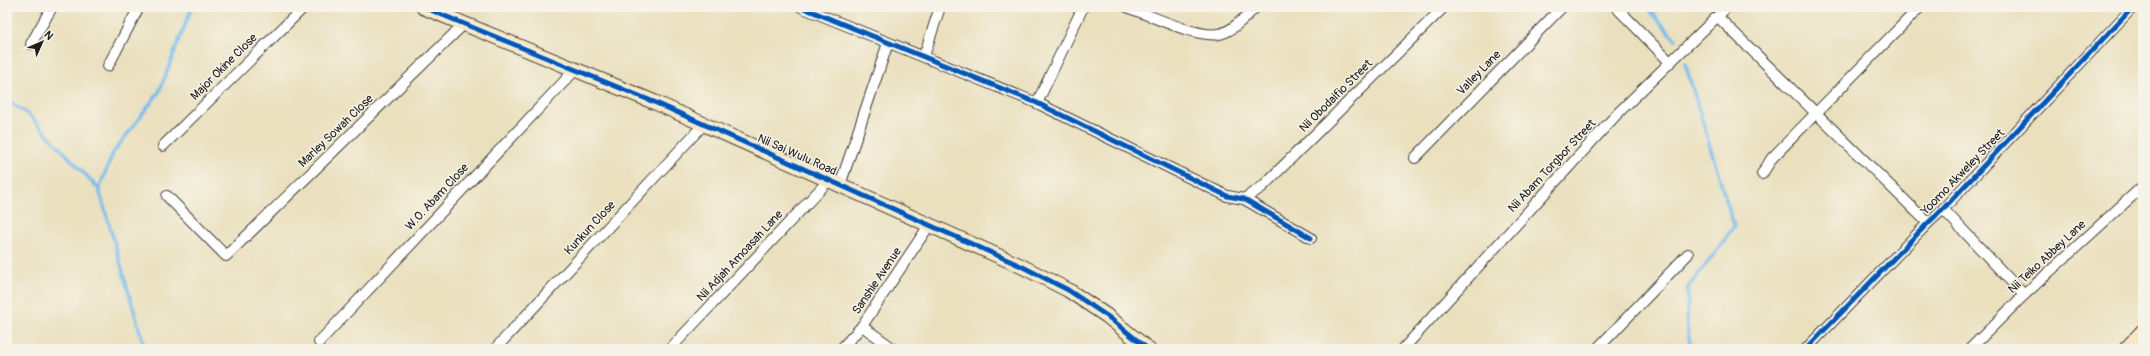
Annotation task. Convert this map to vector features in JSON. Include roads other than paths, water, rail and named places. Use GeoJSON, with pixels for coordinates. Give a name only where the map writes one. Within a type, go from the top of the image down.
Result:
{"type":"FeatureCollection","features":[{"type":"Feature","properties":{"kind":"street"},"geometry":{"type":"LineString","coordinates":[[31,44],[52,7]]}},
{"type":"Feature","properties":{"kind":"street"},"geometry":{"type":"LineString","coordinates":[[108,66],[139,7]]}},
{"type":"Feature","properties":{"kind":"street","name":"Major Okine Close"},"geometry":{"type":"LineString","coordinates":[[163,146],[304,7]]}},
{"type":"Feature","properties":{"kind":"street","name":"Nii Sai Wulu Road"},"geometry":{"type":"LineString","coordinates":[[423,7],[704,124],[834,183],[930,224],[1068,290],[1107,316],[1148,349]]}},
{"type":"Feature","properties":{"kind":"street"},"geometry":{"type":"LineString","coordinates":[[801,7],[1037,103],[1227,196],[1244,199],[1311,238]]}},
{"type":"Feature","properties":{"kind":"street"},"geometry":{"type":"LineString","coordinates":[[924,56],[940,7]]}},
{"type":"Feature","properties":{"kind":"street"},"geometry":{"type":"LineString","coordinates":[[1037,103],[1084,7]]}},
{"type":"Feature","properties":{"kind":"street"},"geometry":{"type":"LineString","coordinates":[[1127,7],[1199,34],[1219,34],[1235,25],[1256,7]]}},
{"type":"Feature","properties":{"kind":"street","name":"Nii Obodaifio Street"},"geometry":{"type":"LineString","coordinates":[[1244,199],[1262,187],[1444,7]]}},
{"type":"Feature","properties":{"kind":"street","name":"Valley Lane"},"geometry":{"type":"LineString","coordinates":[[1415,158],[1562,7]]}},
{"type":"Feature","properties":{"kind":"street"},"geometry":{"type":"LineString","coordinates":[[1616,7],[1670,61]]}},
{"type":"Feature","properties":{"kind":"street","name":"Nii Abam Torgbor Street"},"geometry":{"type":"LineString","coordinates":[[1403,349],[1617,114],[1727,7]]}},
{"type":"Feature","properties":{"kind":"street"},"geometry":{"type":"LineString","coordinates":[[1762,174],[1772,158],[1920,7]]}},
{"type":"Feature","properties":{"kind":"street","name":"Yoomo Akweley Street"},"geometry":{"type":"LineString","coordinates":[[1806,349],[1943,209],[2132,7]]}},
{"type":"Feature","properties":{"kind":"street"},"geometry":{"type":"LineString","coordinates":[[1718,17],[1928,223]]}},
{"type":"Feature","properties":{"kind":"street","name":"Marley Sowah Close"},"geometry":{"type":"LineString","coordinates":[[167,196],[226,256],[464,24]]}},
{"type":"Feature","properties":{"kind":"street"},"geometry":{"type":"LineString","coordinates":[[834,183],[888,43]]}},
{"type":"Feature","properties":{"kind":"street","name":"W.O. Abam Close"},"geometry":{"type":"LineString","coordinates":[[319,342],[575,70]]}},
{"type":"Feature","properties":{"kind":"street","name":"Kunkun Close"},"geometry":{"type":"LineString","coordinates":[[495,349],[704,124]]}},
{"type":"Feature","properties":{"kind":"street","name":"Nii Adjah Amoasah Lane"},"geometry":{"type":"LineString","coordinates":[[670,349],[834,183]]}},
{"type":"Feature","properties":{"kind":"street","name":"Nii Teiko Abbey Lane"},"geometry":{"type":"LineString","coordinates":[[1970,349],[2024,295],[2143,186]]}},
{"type":"Feature","properties":{"kind":"street"},"geometry":{"type":"LineString","coordinates":[[1943,209],[2024,295]]}},
{"type":"Feature","properties":{"kind":"street","name":"Sanshie Avenue"},"geometry":{"type":"LineString","coordinates":[[841,349],[862,326],[930,224]]}},
{"type":"Feature","properties":{"kind":"street"},"geometry":{"type":"LineString","coordinates":[[1597,349],[1688,254]]}},
{"type":"Feature","properties":{"kind":"street"},"geometry":{"type":"LineString","coordinates":[[862,326],[894,349]]}},
{"type":"Feature","properties":{"kind":"street"},"geometry":{"type":"LineString","coordinates":[[2126,349],[2143,331]]}},
{"type":"Feature","properties":{"kind":"waterway"},"geometry":{"type":"LineString","coordinates":[[99,189],[113,153],[159,92],[192,7]]}},
{"type":"Feature","properties":{"kind":"waterway"},"geometry":{"type":"LineString","coordinates":[[1647,7],[1676,40]]}},
{"type":"Feature","properties":{"kind":"waterway"},"geometry":{"type":"LineString","coordinates":[[1685,63],[1734,226],[1713,256],[1688,287],[1687,326],[1691,349]]}},
{"type":"Feature","properties":{"kind":"waterway"},"geometry":{"type":"LineString","coordinates":[[7,100],[29,115],[99,189],[145,349]]}}]}
